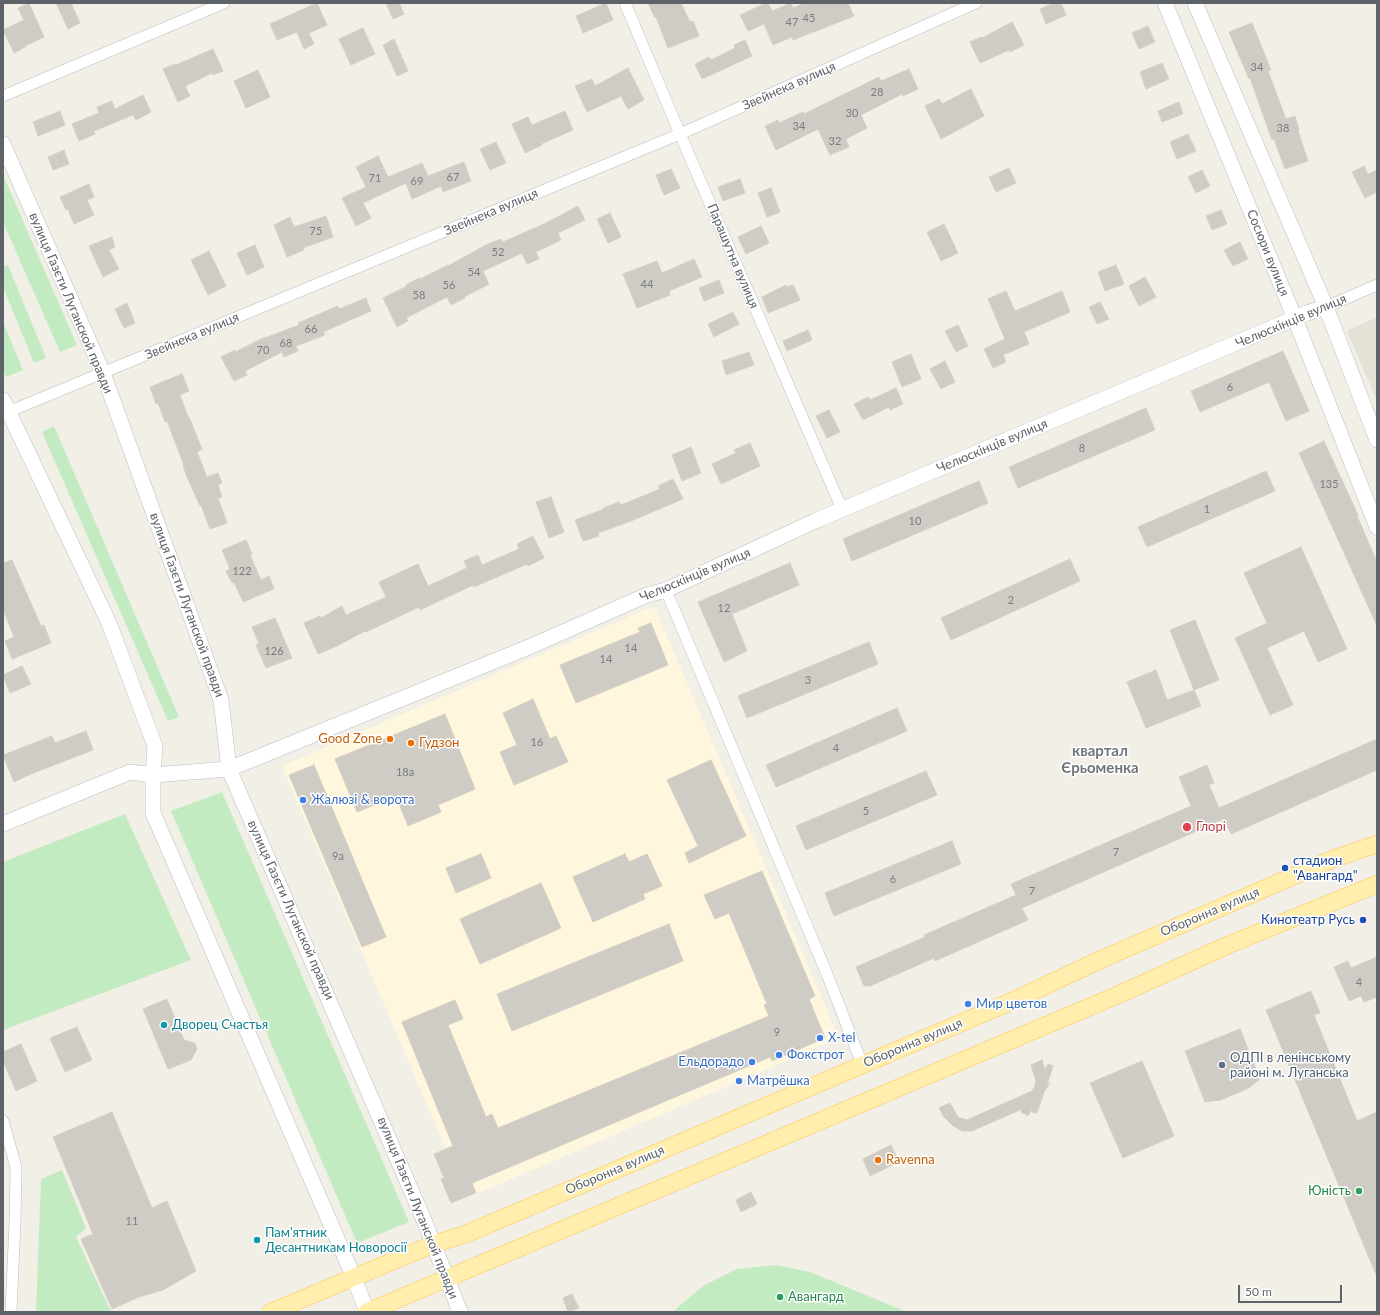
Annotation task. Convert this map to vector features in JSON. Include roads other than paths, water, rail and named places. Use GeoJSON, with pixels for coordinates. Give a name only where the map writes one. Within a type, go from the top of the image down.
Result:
{"type":"FeatureCollection","features":[{"type":"Feature","properties":{"kind":"main road","name":"Оборонна вулиця"},"geometry":{"type":"LineString","coordinates":[[271,1312],[434,1244],[466,1234],[1017,999],[1102,959],[1326,862],[1377,844]]}},
{"type":"Feature","properties":{"kind":"main road"},"geometry":{"type":"LineString","coordinates":[[367,1312],[1120,994],[1228,945],[1377,884]]}},
{"type":"Feature","properties":{"kind":"street"},"geometry":{"type":"LineString","coordinates":[[3,96],[224,3]]}},
{"type":"Feature","properties":{"kind":"street","name":"Парашутна вулиця"},"geometry":{"type":"LineString","coordinates":[[625,3],[842,509]]}},
{"type":"Feature","properties":{"kind":"street","name":"Звейнека вулиця"},"geometry":{"type":"LineString","coordinates":[[5,409],[103,373],[680,134],[976,3]]}},
{"type":"Feature","properties":{"kind":"street","name":"Сосюри вулиця"},"geometry":{"type":"LineString","coordinates":[[1164,3],[1295,320],[1377,527]]}},
{"type":"Feature","properties":{"kind":"street"},"geometry":{"type":"LineString","coordinates":[[1195,3],[1326,307],[1377,440]]}},
{"type":"Feature","properties":{"kind":"street","name":"вулиця Газєти Луганской правди"},"geometry":{"type":"LineString","coordinates":[[3,144],[103,373],[221,700],[229,770],[342,1026],[434,1244],[460,1312]]}},
{"type":"Feature","properties":{"kind":"street","name":"Челюскінців вулиця"},"geometry":{"type":"LineString","coordinates":[[3,824],[130,772],[152,775],[229,770],[529,647],[647,595],[666,590],[842,509],[1377,285]]}},
{"type":"Feature","properties":{"kind":"street"},"geometry":{"type":"LineString","coordinates":[[5,409],[109,623],[155,746],[152,775],[153,812],[354,1278],[367,1312]]}},
{"type":"Feature","properties":{"kind":"street"},"geometry":{"type":"LineString","coordinates":[[666,590],[827,974],[862,1064]]}},
{"type":"Feature","properties":{"kind":"street"},"geometry":{"type":"LineString","coordinates":[[3,1121],[16,1167],[11,1312]]}},
{"type":"Feature","properties":{"kind":"place","name":"Good Zone"},"geometry":{"type":"Point","coordinates":[390,739]}},
{"type":"Feature","properties":{"kind":"place","name":"Гудзон"},"geometry":{"type":"Point","coordinates":[411,743]}},
{"type":"Feature","properties":{"kind":"place","name":"Жалюзі & ворота"},"geometry":{"type":"Point","coordinates":[303,800]}},
{"type":"Feature","properties":{"kind":"place","name":"Глорі"},"geometry":{"type":"Point","coordinates":[1187,827]}},
{"type":"Feature","properties":{"kind":"place","name":"стадион \"Авангард\""},"geometry":{"type":"Point","coordinates":[1285,868]}},
{"type":"Feature","properties":{"kind":"place","name":"Кинотеатр Русь"},"geometry":{"type":"Point","coordinates":[1363,920]}},
{"type":"Feature","properties":{"kind":"place","name":"Мир цветов"},"geometry":{"type":"Point","coordinates":[968,1004]}},
{"type":"Feature","properties":{"kind":"place","name":"Дворец Счастья"},"geometry":{"type":"Point","coordinates":[164,1025]}},
{"type":"Feature","properties":{"kind":"place","name":"X-tel"},"geometry":{"type":"Point","coordinates":[820,1038]}},
{"type":"Feature","properties":{"kind":"place","name":"Фокстрот"},"geometry":{"type":"Point","coordinates":[779,1055]}},
{"type":"Feature","properties":{"kind":"place","name":"Ельдорадо"},"geometry":{"type":"Point","coordinates":[752,1062]}},
{"type":"Feature","properties":{"kind":"place","name":"ОДПІ в ленінському районі м. Луганська"},"geometry":{"type":"Point","coordinates":[1222,1065]}},
{"type":"Feature","properties":{"kind":"place","name":"Матрёшка"},"geometry":{"type":"Point","coordinates":[739,1081]}},
{"type":"Feature","properties":{"kind":"place","name":"Ravenna"},"geometry":{"type":"Point","coordinates":[878,1160]}},
{"type":"Feature","properties":{"kind":"place","name":"Юність"},"geometry":{"type":"Point","coordinates":[1359,1191]}},
{"type":"Feature","properties":{"kind":"place","name":"Пам'ятник Десантникам Новоросії"},"geometry":{"type":"Point","coordinates":[257,1240]}},
{"type":"Feature","properties":{"kind":"place","name":"Авангард"},"geometry":{"type":"Point","coordinates":[780,1297]}},
{"type":"Feature","properties":{"kind":"district","name":"квартал Єрьоменка"},"geometry":{"type":"Point","coordinates":[1100,760]}}]}
